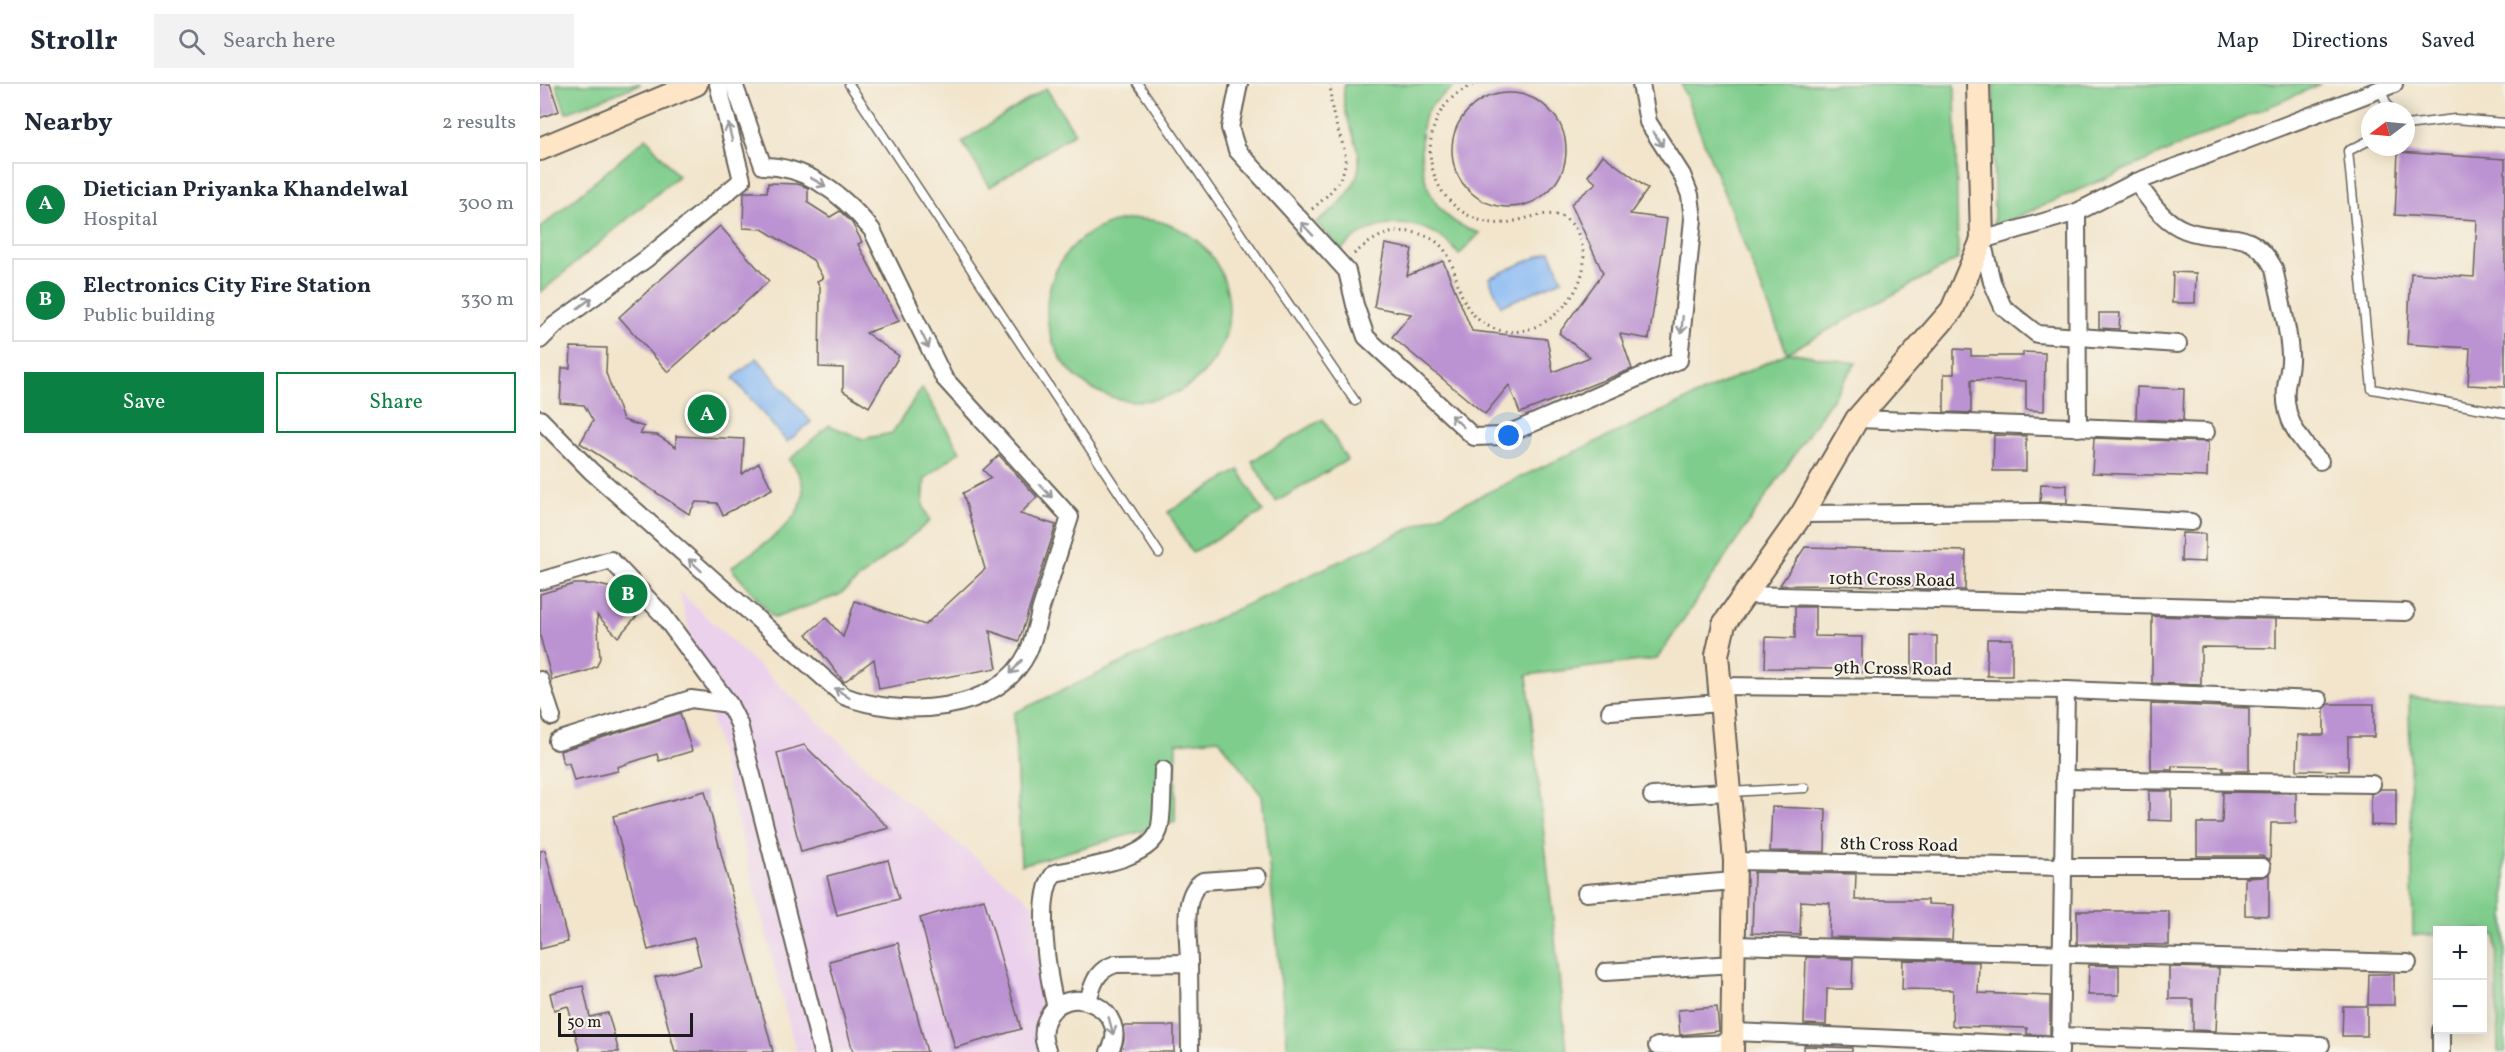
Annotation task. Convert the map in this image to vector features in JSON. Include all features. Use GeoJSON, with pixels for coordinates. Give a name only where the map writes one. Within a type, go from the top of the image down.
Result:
{"type":"FeatureCollection","features":[{"type":"Feature","properties":{"kind":"street"},"geometry":{"type":"LineString","coordinates":[[540,149],[696,84]]}},
{"type":"Feature","properties":{"kind":"street"},"geometry":{"type":"LineString","coordinates":[[540,340],[555,325],[646,259],[742,180],[718,84]]}},
{"type":"Feature","properties":{"kind":"street"},"geometry":{"type":"LineString","coordinates":[[540,418],[591,471],[844,696],[861,703],[897,710],[937,707],[968,699],[992,688],[1012,672],[1028,652],[1070,517],[944,378],[872,230],[859,214],[845,201],[813,179],[777,166],[763,166],[734,84]]}},
{"type":"Feature","properties":{"kind":"street"},"geometry":{"type":"LineString","coordinates":[[1239,84],[1230,128],[1237,150],[1347,271],[1366,337],[1474,437],[1503,436],[1679,360],[1692,219],[1690,195],[1682,175],[1648,122],[1641,84]]}},
{"type":"Feature","properties":{"kind":"street"},"geometry":{"type":"LineString","coordinates":[[1978,84],[1982,240],[1992,282],[2003,307],[2037,334],[2178,344]]}},
{"type":"Feature","properties":{"kind":"street"},"geometry":{"type":"LineString","coordinates":[[1982,240],[2077,212],[2136,182],[2387,87]]}},
{"type":"Feature","properties":{"kind":"street"},"geometry":{"type":"LineString","coordinates":[[2136,182],[2157,210],[2173,224],[2197,233],[2251,242],[2267,255],[2274,268],[2290,354],[2286,391],[2287,412],[2293,428],[2320,461]]}},
{"type":"Feature","properties":{"kind":"street"},"geometry":{"type":"LineString","coordinates":[[2077,212],[2078,428]]}},
{"type":"Feature","properties":{"kind":"street"},"geometry":{"type":"LineString","coordinates":[[1733,1042],[1735,871],[1717,655],[1724,624],[1802,514],[1857,419],[1952,310],[1982,240]]}},
{"type":"Feature","properties":{"kind":"street"},"geometry":{"type":"LineString","coordinates":[[1857,419],[2206,432]]}},
{"type":"Feature","properties":{"kind":"street"},"geometry":{"type":"LineString","coordinates":[[1802,514],[2040,512],[2191,522]]}},
{"type":"Feature","properties":{"kind":"street"},"geometry":{"type":"LineString","coordinates":[[540,581],[611,560],[663,615],[729,704],[741,732],[822,1052]]}},
{"type":"Feature","properties":{"kind":"street","name":"10th Cross Road"},"geometry":{"type":"LineString","coordinates":[[1744,595],[2406,612]]}},
{"type":"Feature","properties":{"kind":"street"},"geometry":{"type":"LineString","coordinates":[[540,681],[552,717]]}},
{"type":"Feature","properties":{"kind":"street"},"geometry":{"type":"LineString","coordinates":[[2060,1045],[2066,690]]}},
{"type":"Feature","properties":{"kind":"street","name":"9th Cross Road"},"geometry":{"type":"LineString","coordinates":[[1610,711],[1720,694],[2066,690],[2319,700]]}},
{"type":"Feature","properties":{"kind":"street"},"geometry":{"type":"LineString","coordinates":[[557,741],[691,699],[729,704]]}},
{"type":"Feature","properties":{"kind":"street"},"geometry":{"type":"LineString","coordinates":[[1056,1007],[1049,982],[1047,957],[1045,901],[1049,879],[1055,873],[1120,858],[1150,846],[1156,839],[1160,827],[1163,770]]}},
{"type":"Feature","properties":{"kind":"street"},"geometry":{"type":"LineString","coordinates":[[2064,779],[2372,784]]}},
{"type":"Feature","properties":{"kind":"street"},"geometry":{"type":"LineString","coordinates":[[1652,796],[1728,792]]}},
{"type":"Feature","properties":{"kind":"street","name":"8th Cross Road"},"geometry":{"type":"LineString","coordinates":[[1586,893],[1735,871],[2262,867]]}},
{"type":"Feature","properties":{"kind":"street"},"geometry":{"type":"LineString","coordinates":[[1190,1052],[1190,898],[1197,884],[1203,881],[1258,877]]}},
{"type":"Feature","properties":{"kind":"street"},"geometry":{"type":"LineString","coordinates":[[1605,972],[1734,954],[2061,952],[2408,963]]}},
{"type":"Feature","properties":{"kind":"street"},"geometry":{"type":"LineString","coordinates":[[1088,1000],[1094,981],[1106,967],[1116,964],[1189,963]]}},
{"type":"Feature","properties":{"kind":"street"},"geometry":{"type":"LineString","coordinates":[[1048,1052],[1043,1037],[1044,1026],[1056,1007],[1077,999],[1088,1000],[1099,1005],[1113,1024],[1114,1036],[1109,1052]]}},
{"type":"Feature","properties":{"kind":"street"},"geometry":{"type":"LineString","coordinates":[[2441,1034],[2441,1052]]}},
{"type":"Feature","properties":{"kind":"street"},"geometry":{"type":"LineString","coordinates":[[1657,1046],[1733,1042],[2321,1045]]}},
{"type":"Feature","properties":{"kind":"lane"},"geometry":{"type":"LineString","coordinates":[[849,84],[1159,554]]}},
{"type":"Feature","properties":{"kind":"lane"},"geometry":{"type":"LineString","coordinates":[[1138,84],[1355,401]]}},
{"type":"Feature","properties":{"kind":"lane"},"geometry":{"type":"LineString","coordinates":[[2387,87],[2389,102]]}},
{"type":"Feature","properties":{"kind":"lane"},"geometry":{"type":"LineString","coordinates":[[2415,124],[2455,119],[2505,123]]}},
{"type":"Feature","properties":{"kind":"lane"},"geometry":{"type":"LineString","coordinates":[[2361,144],[2348,151],[2372,389],[2505,412]]}},
{"type":"Feature","properties":{"kind":"lane"},"geometry":{"type":"LineString","coordinates":[[1728,792],[1805,788]]}},
{"type":"Feature","properties":{"kind":"path"},"geometry":{"type":"LineString","coordinates":[[1299,220],[1333,192],[1344,172],[1345,150],[1332,102],[1331,84]]}},
{"type":"Feature","properties":{"kind":"path"},"geometry":{"type":"LineString","coordinates":[[1342,265],[1374,238],[1397,232],[1421,234],[1442,245],[1454,267],[1466,304],[1479,320],[1488,326],[1508,332],[1528,329],[1550,319],[1566,304],[1578,284],[1583,267],[1583,250],[1573,225],[1551,213],[1507,223],[1481,221],[1454,205],[1435,179],[1430,153],[1434,126],[1448,103],[1458,93],[1476,84]]}},
{"type":"Feature","properties":{"kind":"shaded area"},"geometry":{"type":"Polygon","coordinates":[[[679,591],[876,776],[1034,905],[1041,964],[1041,1052],[796,1052],[679,591]]]}},
{"type":"Feature","properties":{"kind":"green space"},"geometry":{"type":"Polygon","coordinates":[[[556,84],[641,84],[566,113],[556,84]]]}},
{"type":"Feature","properties":{"kind":"green space"},"geometry":{"type":"Polygon","coordinates":[[[1345,84],[1458,84],[1437,100],[1427,112],[1422,125],[1421,149],[1425,178],[1436,202],[1454,221],[1480,233],[1459,255],[1433,232],[1401,224],[1369,230],[1341,250],[1316,222],[1341,202],[1358,173],[1358,151],[1344,101],[1345,84]]]}},
{"type":"Feature","properties":{"kind":"green space"},"geometry":{"type":"Polygon","coordinates":[[[1681,84],[1955,84],[1958,259],[1788,352],[1856,363],[1657,659],[1527,675],[1567,1052],[1288,1052],[1262,796],[1219,739],[1176,743],[1175,822],[1021,865],[1014,713],[1787,353],[1681,84]]]}},
{"type":"Feature","properties":{"kind":"green space"},"geometry":{"type":"Polygon","coordinates":[[[1993,84],[2321,84],[1994,227],[1993,84]]]}},
{"type":"Feature","properties":{"kind":"green space"},"geometry":{"type":"Polygon","coordinates":[[[1046,88],[1075,133],[990,187],[962,142],[1046,88]]]}},
{"type":"Feature","properties":{"kind":"green space"},"geometry":{"type":"Polygon","coordinates":[[[646,138],[678,176],[540,293],[540,228],[646,138]]]}},
{"type":"Feature","properties":{"kind":"green space"},"geometry":{"type":"Polygon","coordinates":[[[1138,219],[1173,226],[1188,234],[1202,246],[1214,260],[1222,275],[1229,310],[1222,345],[1214,360],[1202,374],[1188,386],[1173,394],[1138,401],[1103,394],[1088,386],[1074,374],[1062,360],[1054,345],[1047,310],[1054,275],[1062,260],[1074,246],[1088,234],[1103,226],[1138,219]]]}},
{"type":"Feature","properties":{"kind":"green space"},"geometry":{"type":"Polygon","coordinates":[[[922,388],[960,451],[925,479],[923,505],[930,521],[839,595],[774,618],[731,568],[775,535],[789,522],[799,508],[803,493],[800,477],[789,460],[829,425],[863,439],[892,433],[922,388]]]}},
{"type":"Feature","properties":{"kind":"green space"},"geometry":{"type":"Polygon","coordinates":[[[1323,419],[1347,460],[1276,502],[1252,461],[1323,419]]]}},
{"type":"Feature","properties":{"kind":"green space"},"geometry":{"type":"Polygon","coordinates":[[[1239,470],[1263,512],[1192,553],[1168,512],[1239,470]]]}},
{"type":"Feature","properties":{"kind":"green space"},"geometry":{"type":"Polygon","coordinates":[[[2409,697],[2446,701],[2505,701],[2505,1052],[2498,1052],[2496,935],[2487,935],[2487,926],[2433,926],[2433,935],[2413,935],[2409,697]]]}},
{"type":"Feature","properties":{"kind":"water"},"geometry":{"type":"Polygon","coordinates":[[[1550,251],[1562,280],[1501,306],[1489,278],[1550,251]]]}},
{"type":"Feature","properties":{"kind":"water"},"geometry":{"type":"Polygon","coordinates":[[[757,358],[811,422],[787,442],[733,378],[757,358]]]}},
{"type":"Feature","properties":{"kind":"building"},"geometry":{"type":"Polygon","coordinates":[[[540,84],[550,84],[559,111],[540,118],[540,84]]]}},
{"type":"Feature","properties":{"kind":"building"},"geometry":{"type":"Polygon","coordinates":[[[1509,93],[1531,97],[1549,110],[1562,128],[1566,150],[1562,172],[1549,190],[1531,203],[1509,207],[1487,203],[1469,190],[1456,172],[1452,150],[1456,128],[1469,110],[1487,97],[1509,93]]]}},
{"type":"Feature","properties":{"kind":"building"},"geometry":{"type":"Polygon","coordinates":[[[2415,153],[2505,159],[2505,387],[2468,385],[2470,348],[2407,344],[2411,273],[2474,277],[2477,220],[2395,215],[2398,156],[2415,156],[2415,153]]]}},
{"type":"Feature","properties":{"kind":"building"},"geometry":{"type":"Polygon","coordinates":[[[1603,155],[1648,189],[1630,214],[1667,219],[1649,339],[1620,334],[1632,369],[1520,413],[1509,385],[1485,414],[1392,337],[1411,314],[1374,307],[1385,244],[1412,249],[1407,276],[1443,261],[1472,331],[1547,339],[1553,372],[1590,357],[1559,333],[1603,273],[1571,204],[1596,183],[1588,176],[1603,155]]]}},
{"type":"Feature","properties":{"kind":"building"},"geometry":{"type":"Polygon","coordinates":[[[768,183],[797,184],[806,187],[808,188],[808,203],[830,217],[840,211],[852,223],[862,242],[858,244],[899,321],[866,333],[899,356],[869,407],[843,391],[843,368],[819,367],[820,287],[817,281],[823,278],[813,260],[762,229],[743,228],[744,192],[767,192],[768,183]]]}},
{"type":"Feature","properties":{"kind":"building"},"geometry":{"type":"Polygon","coordinates":[[[720,226],[769,281],[668,372],[619,317],[720,226]]]}},
{"type":"Feature","properties":{"kind":"building"},"geometry":{"type":"Polygon","coordinates":[[[2173,272],[2196,273],[2195,303],[2172,303],[2173,272]]]}},
{"type":"Feature","properties":{"kind":"building"},"geometry":{"type":"Polygon","coordinates":[[[2099,313],[2120,313],[2119,329],[2099,328],[2099,313]]]}},
{"type":"Feature","properties":{"kind":"building"},"geometry":{"type":"Polygon","coordinates":[[[571,347],[607,348],[606,373],[623,420],[644,427],[640,434],[657,435],[676,447],[676,436],[744,439],[742,474],[759,463],[772,489],[723,515],[717,503],[696,502],[689,514],[580,443],[593,421],[584,405],[560,403],[562,368],[570,368],[571,347]]]}},
{"type":"Feature","properties":{"kind":"building"},"geometry":{"type":"Polygon","coordinates":[[[1954,349],[1971,350],[1971,356],[2023,356],[2023,352],[2045,353],[2044,411],[2026,410],[2026,381],[1971,380],[1971,413],[1944,412],[1944,374],[1954,374],[1954,349]]]}},
{"type":"Feature","properties":{"kind":"building"},"geometry":{"type":"Polygon","coordinates":[[[2137,387],[2184,389],[2183,421],[2136,419],[2137,387]]]}},
{"type":"Feature","properties":{"kind":"building"},"geometry":{"type":"Polygon","coordinates":[[[1994,435],[2026,436],[2026,471],[1993,471],[1994,435]]]}},
{"type":"Feature","properties":{"kind":"building"},"geometry":{"type":"Polygon","coordinates":[[[2094,438],[2208,442],[2207,477],[2092,473],[2094,438]]]}},
{"type":"Feature","properties":{"kind":"building"},"geometry":{"type":"Polygon","coordinates":[[[999,455],[1037,497],[1020,514],[1056,525],[1019,641],[990,631],[997,668],[879,689],[874,659],[844,682],[807,634],[826,618],[843,637],[855,601],[925,625],[985,569],[963,493],[991,478],[983,470],[999,455]]]}},
{"type":"Feature","properties":{"kind":"building"},"geometry":{"type":"Polygon","coordinates":[[[2041,484],[2067,485],[2067,503],[2040,502],[2041,484]]]}},
{"type":"Feature","properties":{"kind":"building"},"geometry":{"type":"Polygon","coordinates":[[[2182,533],[2205,534],[2205,562],[2181,561],[2182,533]]]}},
{"type":"Feature","properties":{"kind":"building"},"geometry":{"type":"Polygon","coordinates":[[[1805,547],[1966,551],[1965,590],[1915,589],[1915,586],[1780,585],[1805,547]]]}},
{"type":"Feature","properties":{"kind":"building"},"geometry":{"type":"Polygon","coordinates":[[[574,584],[595,584],[612,588],[626,595],[643,609],[618,637],[597,615],[600,658],[597,666],[587,671],[552,680],[540,636],[540,594],[574,584]]]}},
{"type":"Feature","properties":{"kind":"building"},"geometry":{"type":"Polygon","coordinates":[[[1795,607],[1815,607],[1815,636],[1862,637],[1862,673],[1838,673],[1838,669],[1765,668],[1766,637],[1795,638],[1795,607]]]}},
{"type":"Feature","properties":{"kind":"building"},"geometry":{"type":"Polygon","coordinates":[[[2152,616],[2276,619],[2276,648],[2201,647],[2201,685],[2152,683],[2152,616]]]}},
{"type":"Feature","properties":{"kind":"building"},"geometry":{"type":"Polygon","coordinates":[[[1912,635],[1937,636],[1937,674],[1912,674],[1912,635]]]}},
{"type":"Feature","properties":{"kind":"building"},"geometry":{"type":"Polygon","coordinates":[[[1987,639],[2012,639],[2012,676],[1987,676],[1987,639]]]}},
{"type":"Feature","properties":{"kind":"building"},"geometry":{"type":"Polygon","coordinates":[[[2151,704],[2249,708],[2249,771],[2223,771],[2223,767],[2172,766],[2172,770],[2151,770],[2151,704]]]}},
{"type":"Feature","properties":{"kind":"building"},"geometry":{"type":"Polygon","coordinates":[[[2329,704],[2374,704],[2374,737],[2348,737],[2348,771],[2297,770],[2298,735],[2324,735],[2324,709],[2329,704]]]}},
{"type":"Feature","properties":{"kind":"building"},"geometry":{"type":"Polygon","coordinates":[[[680,713],[692,751],[659,761],[657,754],[617,767],[618,771],[574,781],[569,763],[563,764],[560,751],[680,713]]]}},
{"type":"Feature","properties":{"kind":"building"},"geometry":{"type":"Polygon","coordinates":[[[804,745],[889,828],[801,852],[777,753],[804,745]]]}},
{"type":"Feature","properties":{"kind":"building"},"geometry":{"type":"Polygon","coordinates":[[[2381,789],[2396,789],[2396,826],[2371,825],[2371,794],[2381,789]]]}},
{"type":"Feature","properties":{"kind":"building"},"geometry":{"type":"Polygon","coordinates":[[[705,791],[773,1052],[675,1052],[655,977],[701,965],[694,938],[648,950],[613,816],[705,791]]]}},
{"type":"Feature","properties":{"kind":"building"},"geometry":{"type":"Polygon","coordinates":[[[2149,791],[2172,791],[2172,821],[2149,820],[2149,791]]]}},
{"type":"Feature","properties":{"kind":"building"},"geometry":{"type":"Polygon","coordinates":[[[2223,792],[2296,793],[2296,823],[2271,823],[2270,860],[2262,856],[2197,856],[2197,823],[2222,823],[2223,792]]]}},
{"type":"Feature","properties":{"kind":"building"},"geometry":{"type":"Polygon","coordinates":[[[1772,807],[1826,809],[1825,852],[1770,851],[1772,807]]]}},
{"type":"Feature","properties":{"kind":"building"},"geometry":{"type":"Polygon","coordinates":[[[545,850],[568,942],[540,949],[540,851],[545,850]]]}},
{"type":"Feature","properties":{"kind":"building"},"geometry":{"type":"Polygon","coordinates":[[[888,860],[899,899],[837,915],[827,876],[888,860]]]}},
{"type":"Feature","properties":{"kind":"building"},"geometry":{"type":"Polygon","coordinates":[[[1754,872],[1856,874],[1855,900],[1928,900],[1928,904],[1954,905],[1952,940],[1829,937],[1830,903],[1801,901],[1800,935],[1752,933],[1754,872]]]}},
{"type":"Feature","properties":{"kind":"building"},"geometry":{"type":"Polygon","coordinates":[[[2269,874],[2269,916],[2245,915],[2245,878],[2263,877],[2269,874]]]}},
{"type":"Feature","properties":{"kind":"building"},"geometry":{"type":"Polygon","coordinates":[[[984,899],[1021,1029],[955,1048],[920,918],[984,899]]]}},
{"type":"Feature","properties":{"kind":"building"},"geometry":{"type":"Polygon","coordinates":[[[2077,911],[2169,911],[2169,945],[2077,944],[2077,911]]]}},
{"type":"Feature","properties":{"kind":"building"},"geometry":{"type":"Polygon","coordinates":[[[898,943],[927,1052],[853,1052],[829,961],[898,943]]]}},
{"type":"Feature","properties":{"kind":"building"},"geometry":{"type":"Polygon","coordinates":[[[1806,957],[1853,959],[1852,989],[1827,989],[1826,1025],[1804,1024],[1806,957]]]}},
{"type":"Feature","properties":{"kind":"building"},"geometry":{"type":"Polygon","coordinates":[[[1903,960],[1979,962],[1978,993],[2050,996],[2050,1035],[2027,1034],[2027,1028],[1952,1026],[1953,990],[1902,989],[1903,960]]]}},
{"type":"Feature","properties":{"kind":"building"},"geometry":{"type":"Polygon","coordinates":[[[2089,965],[2119,966],[2119,995],[2088,995],[2089,965]]]}},
{"type":"Feature","properties":{"kind":"building"},"geometry":{"type":"Polygon","coordinates":[[[2169,967],[2219,968],[2216,1031],[2193,1030],[2193,999],[2169,999],[2169,967]]]}},
{"type":"Feature","properties":{"kind":"building"},"geometry":{"type":"Polygon","coordinates":[[[2369,974],[2394,974],[2394,1005],[2368,1005],[2369,974]]]}},
{"type":"Feature","properties":{"kind":"building"},"geometry":{"type":"Polygon","coordinates":[[[583,986],[590,1017],[608,1013],[619,1052],[580,1052],[568,1006],[554,1010],[550,993],[583,986]]]}},
{"type":"Feature","properties":{"kind":"building"},"geometry":{"type":"Polygon","coordinates":[[[2343,1006],[2367,1006],[2367,1036],[2342,1036],[2343,1006]]]}},
{"type":"Feature","properties":{"kind":"building"},"geometry":{"type":"Polygon","coordinates":[[[1717,1007],[1719,1031],[1680,1035],[1678,1010],[1717,1007]]]}},
{"type":"Feature","properties":{"kind":"building"},"geometry":{"type":"Polygon","coordinates":[[[1123,1026],[1174,1026],[1174,1052],[1120,1052],[1124,1040],[1123,1026]]]}},
{"type":"Feature","properties":{"kind":"building"},"geometry":{"type":"Polygon","coordinates":[[[1804,1046],[1852,1048],[1852,1052],[1804,1052],[1804,1046]]]}},
{"type":"Feature","properties":{"kind":"place","name":"Dietician Priyanka Khandelwal"},"geometry":{"type":"Point","coordinates":[707,414]}},
{"type":"Feature","properties":{"kind":"place","name":"Electronics City Fire Station"},"geometry":{"type":"Point","coordinates":[628,594]}}]}
